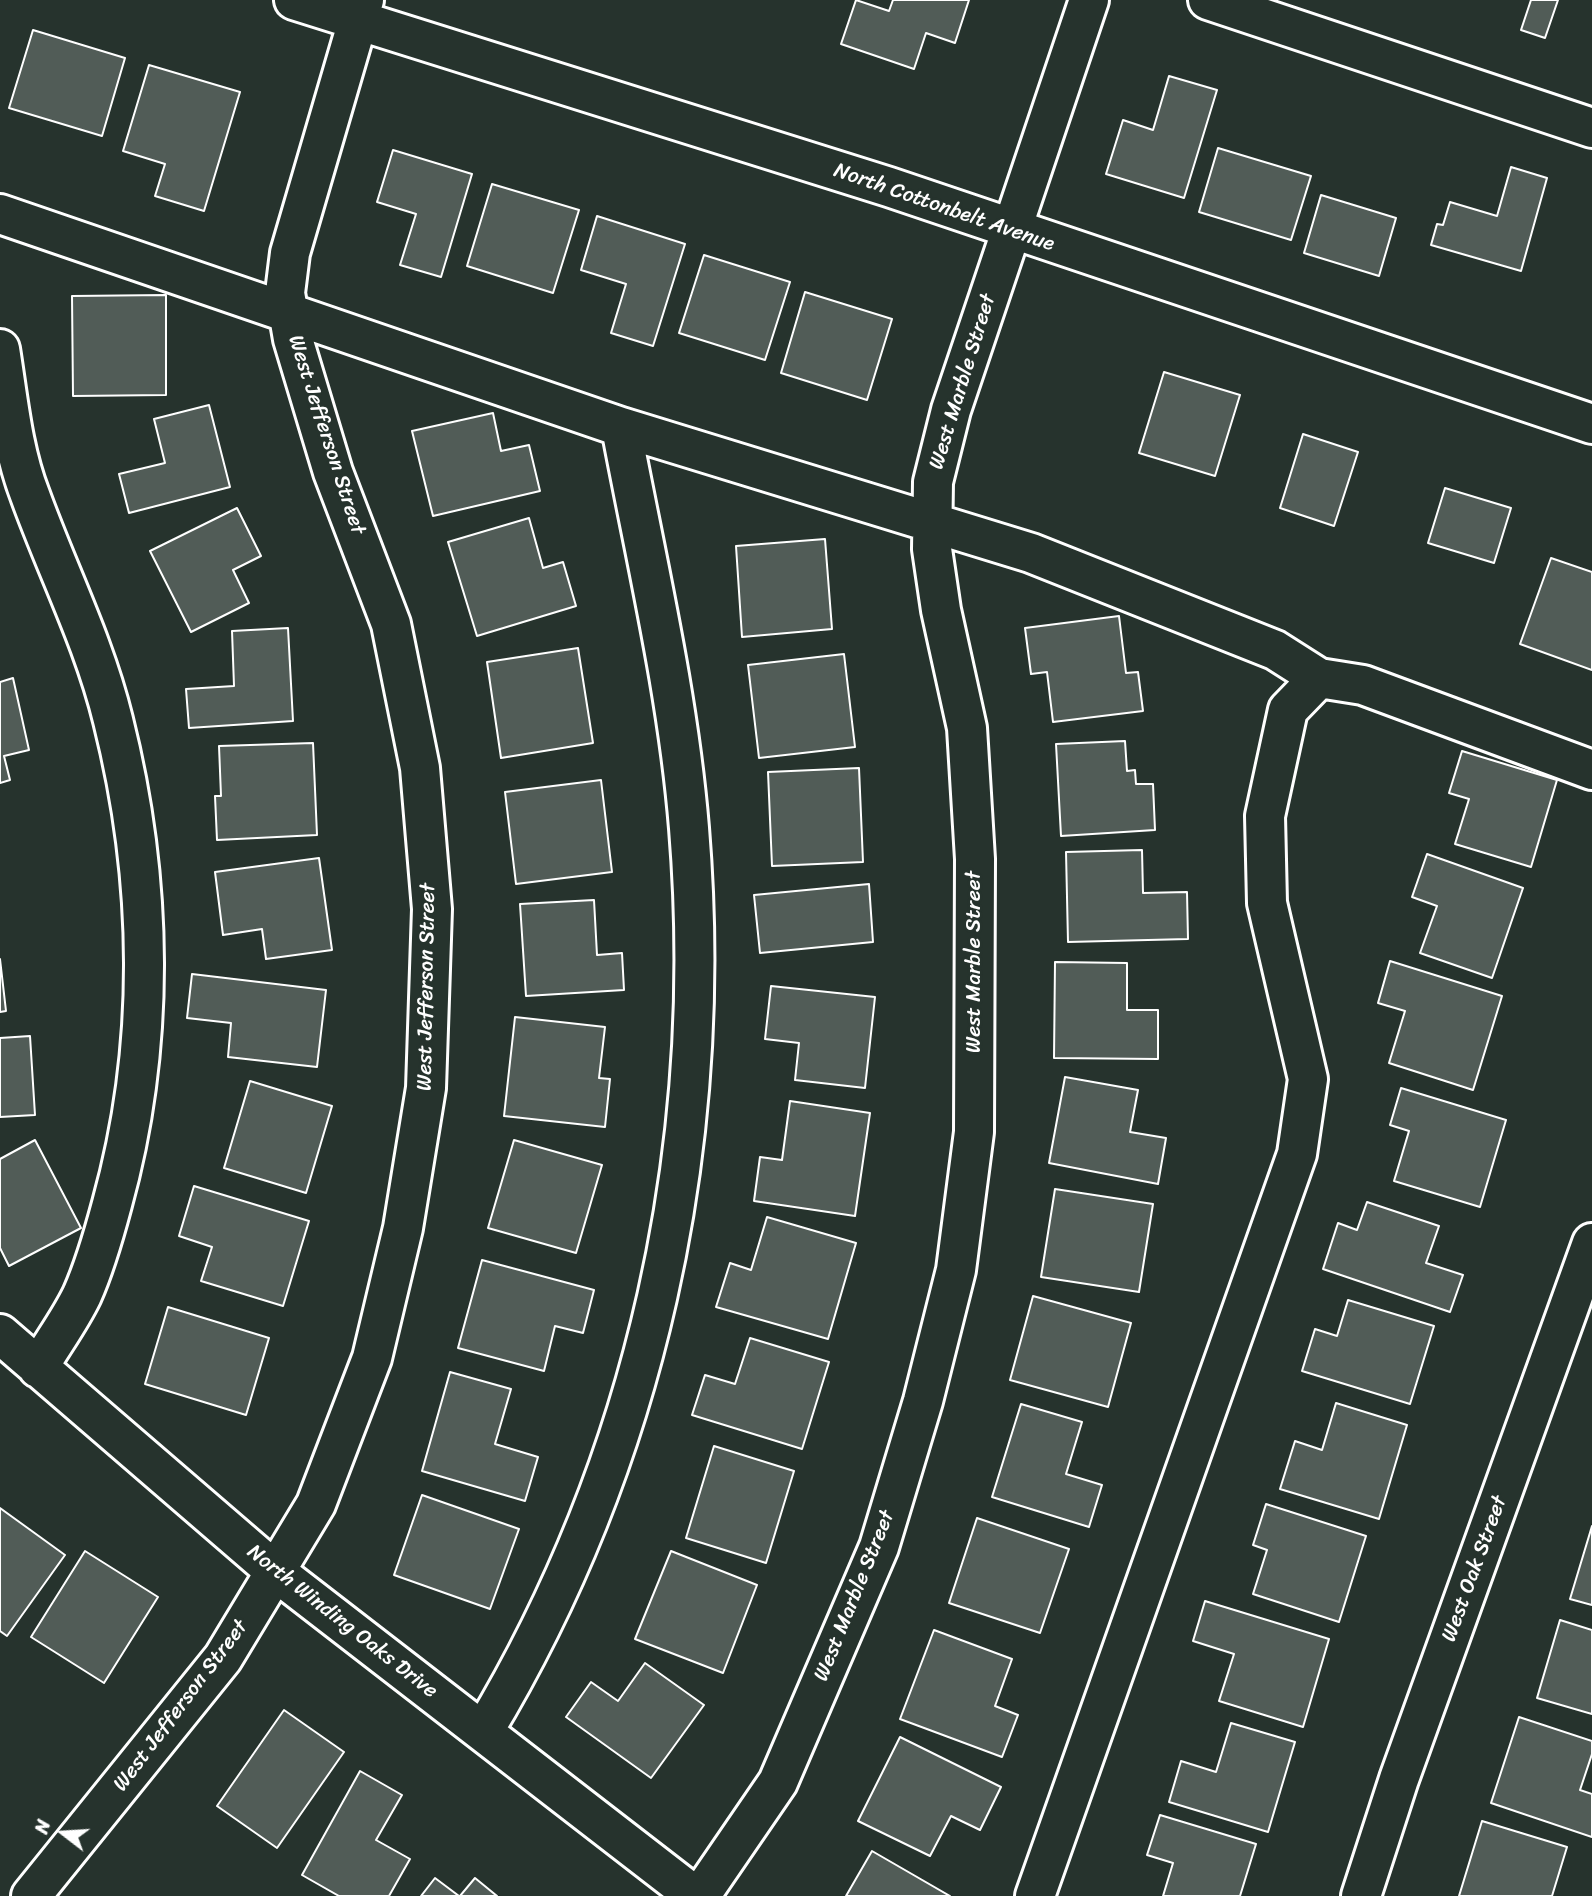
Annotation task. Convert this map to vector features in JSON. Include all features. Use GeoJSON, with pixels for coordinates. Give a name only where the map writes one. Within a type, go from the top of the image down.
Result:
{"type":"FeatureCollection","features":[{"type":"Feature","properties":{"kind":"street","name":"North Cottonbelt Avenue"},"geometry":{"type":"LineString","coordinates":[[294,0],[360,11],[1592,424]]}},
{"type":"Feature","properties":{"kind":"street","name":"West Marble Street"},"geometry":{"type":"LineString","coordinates":[[700,1896],[778,1782],[879,1546],[923,1401],[956,1270],[974,1132],[975,859],[967,728],[941,610],[932,549],[933,482],[951,410],[1089,0]]}},
{"type":"Feature","properties":{"kind":"street"},"geometry":{"type":"LineString","coordinates":[[1208,0],[1592,128]]}},
{"type":"Feature","properties":{"kind":"street","name":"West Jefferson Street"},"geometry":{"type":"LineString","coordinates":[[31,1896],[223,1658],[316,1504],[372,1358],[403,1228],[426,1088],[432,909],[420,768],[391,624],[333,472],[285,293],[290,253],[360,11]]}},
{"type":"Feature","properties":{"kind":"street"},"geometry":{"type":"LineString","coordinates":[[0,215],[288,311],[621,427],[932,525],[1031,553],[1275,650],[1319,678],[1363,685],[1592,770]]}},
{"type":"Feature","properties":{"kind":"street"},"geometry":{"type":"LineString","coordinates":[[0,349],[15,448],[29,494],[72,595],[113,719],[138,846],[145,965],[139,1081],[127,1150],[101,1243],[82,1296],[38,1368]]}},
{"type":"Feature","properties":{"kind":"street"},"geometry":{"type":"LineString","coordinates":[[483,1732],[554,1604],[607,1475],[645,1355],[681,1174],[691,1076],[696,967],[689,827],[673,704],[621,427]]}},
{"type":"Feature","properties":{"kind":"street"},"geometry":{"type":"LineString","coordinates":[[1035,1896],[1297,1154],[1308,1079],[1267,904],[1265,816],[1288,710],[1319,678]]}},
{"type":"Feature","properties":{"kind":"street","name":"West Oak Street"},"geometry":{"type":"LineString","coordinates":[[1361,1896],[1399,1779],[1592,1243]]}},
{"type":"Feature","properties":{"kind":"street","name":"North Winding Oaks Drive"},"geometry":{"type":"LineString","coordinates":[[0,1334],[276,1572],[695,1896]]}},
{"type":"Feature","properties":{"kind":"building"},"geometry":{"type":"Polygon","coordinates":[[[856,0],[889,11],[893,0],[969,0],[955,43],[926,33],[914,69],[841,44],[856,0]]]}},
{"type":"Feature","properties":{"kind":"building"},"geometry":{"type":"Polygon","coordinates":[[[1531,0],[1558,0],[1545,38],[1521,30],[1531,0]]]}},
{"type":"Feature","properties":{"kind":"building"},"geometry":{"type":"Polygon","coordinates":[[[33,30],[125,58],[102,136],[9,108],[33,30]]]}},
{"type":"Feature","properties":{"kind":"building"},"geometry":{"type":"Polygon","coordinates":[[[149,65],[240,92],[204,211],[155,196],[165,164],[123,151],[149,65]]]}},
{"type":"Feature","properties":{"kind":"building"},"geometry":{"type":"Polygon","coordinates":[[[1169,76],[1217,90],[1184,198],[1106,174],[1123,120],[1153,130],[1169,76]]]}},
{"type":"Feature","properties":{"kind":"building"},"geometry":{"type":"Polygon","coordinates":[[[1218,148],[1311,176],[1291,240],[1199,212],[1218,148]]]}},
{"type":"Feature","properties":{"kind":"building"},"geometry":{"type":"Polygon","coordinates":[[[393,150],[472,174],[441,277],[400,265],[416,214],[377,202],[393,150]]]}},
{"type":"Feature","properties":{"kind":"building"},"geometry":{"type":"Polygon","coordinates":[[[1511,167],[1547,178],[1521,271],[1431,245],[1437,224],[1443,225],[1450,202],[1497,216],[1511,167]]]}},
{"type":"Feature","properties":{"kind":"building"},"geometry":{"type":"Polygon","coordinates":[[[492,184],[579,210],[553,293],[467,266],[492,184]]]}},
{"type":"Feature","properties":{"kind":"building"},"geometry":{"type":"Polygon","coordinates":[[[1321,195],[1396,218],[1379,276],[1304,253],[1321,195]]]}},
{"type":"Feature","properties":{"kind":"building"},"geometry":{"type":"Polygon","coordinates":[[[597,216],[685,244],[653,346],[611,333],[626,284],[581,270],[597,216]]]}},
{"type":"Feature","properties":{"kind":"building"},"geometry":{"type":"Polygon","coordinates":[[[704,255],[790,282],[765,360],[679,333],[704,255]]]}},
{"type":"Feature","properties":{"kind":"building"},"geometry":{"type":"Polygon","coordinates":[[[805,292],[892,319],[867,400],[781,373],[805,292]]]}},
{"type":"Feature","properties":{"kind":"building"},"geometry":{"type":"Polygon","coordinates":[[[166,295],[166,395],[73,396],[72,296],[166,295]]]}},
{"type":"Feature","properties":{"kind":"building"},"geometry":{"type":"Polygon","coordinates":[[[1164,372],[1240,395],[1215,476],[1139,453],[1164,372]]]}},
{"type":"Feature","properties":{"kind":"building"},"geometry":{"type":"Polygon","coordinates":[[[209,405],[230,487],[129,513],[119,474],[165,463],[154,419],[209,405]]]}},
{"type":"Feature","properties":{"kind":"building"},"geometry":{"type":"Polygon","coordinates":[[[493,413],[501,451],[529,445],[540,491],[433,516],[412,431],[493,413]]]}},
{"type":"Feature","properties":{"kind":"building"},"geometry":{"type":"Polygon","coordinates":[[[1303,434],[1358,452],[1334,526],[1280,508],[1303,434]]]}},
{"type":"Feature","properties":{"kind":"building"},"geometry":{"type":"Polygon","coordinates":[[[1445,488],[1511,508],[1494,563],[1428,543],[1445,488]]]}},
{"type":"Feature","properties":{"kind":"building"},"geometry":{"type":"Polygon","coordinates":[[[237,508],[261,556],[233,570],[249,603],[191,632],[150,551],[237,508]]]}},
{"type":"Feature","properties":{"kind":"building"},"geometry":{"type":"Polygon","coordinates":[[[529,518],[543,568],[563,562],[576,606],[477,636],[448,542],[529,518]]]}},
{"type":"Feature","properties":{"kind":"building"},"geometry":{"type":"Polygon","coordinates":[[[825,539],[832,629],[742,637],[736,546],[825,539]]]}},
{"type":"Feature","properties":{"kind":"building"},"geometry":{"type":"Polygon","coordinates":[[[1551,558],[1592,572],[1592,670],[1520,644],[1551,558]]]}},
{"type":"Feature","properties":{"kind":"building"},"geometry":{"type":"Polygon","coordinates":[[[1119,616],[1126,673],[1138,672],[1143,711],[1053,722],[1047,672],[1031,674],[1025,628],[1119,616]]]}},
{"type":"Feature","properties":{"kind":"building"},"geometry":{"type":"Polygon","coordinates":[[[288,628],[293,721],[189,728],[186,689],[234,686],[232,631],[288,628]]]}},
{"type":"Feature","properties":{"kind":"building"},"geometry":{"type":"Polygon","coordinates":[[[578,648],[593,743],[501,758],[487,662],[578,648]]]}},
{"type":"Feature","properties":{"kind":"building"},"geometry":{"type":"Polygon","coordinates":[[[844,654],[855,747],[759,758],[748,665],[844,654]]]}},
{"type":"Feature","properties":{"kind":"building"},"geometry":{"type":"Polygon","coordinates":[[[13,678],[29,750],[4,756],[10,780],[0,783],[0,682],[13,678]]]}},
{"type":"Feature","properties":{"kind":"building"},"geometry":{"type":"Polygon","coordinates":[[[1125,741],[1127,771],[1135,770],[1136,784],[1153,784],[1155,830],[1061,836],[1056,744],[1125,741]]]}},
{"type":"Feature","properties":{"kind":"building"},"geometry":{"type":"Polygon","coordinates":[[[313,743],[317,835],[217,840],[215,796],[221,796],[219,746],[313,743]]]}},
{"type":"Feature","properties":{"kind":"building"},"geometry":{"type":"Polygon","coordinates":[[[1462,751],[1557,780],[1531,867],[1455,844],[1469,799],[1449,793],[1462,751]]]}},
{"type":"Feature","properties":{"kind":"building"},"geometry":{"type":"Polygon","coordinates":[[[859,768],[863,862],[772,866],[768,772],[859,768]]]}},
{"type":"Feature","properties":{"kind":"building"},"geometry":{"type":"Polygon","coordinates":[[[601,780],[612,872],[516,884],[505,792],[601,780]]]}},
{"type":"Feature","properties":{"kind":"building"},"geometry":{"type":"Polygon","coordinates":[[[1142,850],[1143,893],[1187,892],[1188,939],[1068,942],[1066,852],[1142,850]]]}},
{"type":"Feature","properties":{"kind":"building"},"geometry":{"type":"Polygon","coordinates":[[[1427,854],[1523,888],[1492,978],[1420,953],[1437,906],[1412,897],[1427,854]]]}},
{"type":"Feature","properties":{"kind":"building"},"geometry":{"type":"Polygon","coordinates":[[[319,858],[332,950],[266,959],[262,929],[223,935],[215,872],[319,858]]]}},
{"type":"Feature","properties":{"kind":"building"},"geometry":{"type":"Polygon","coordinates":[[[869,884],[873,942],[760,953],[754,895],[869,884]]]}},
{"type":"Feature","properties":{"kind":"building"},"geometry":{"type":"Polygon","coordinates":[[[594,900],[597,955],[622,953],[624,990],[526,996],[520,904],[594,900]]]}},
{"type":"Feature","properties":{"kind":"building"},"geometry":{"type":"Polygon","coordinates":[[[0,959],[6,1011],[0,1012],[0,959]]]}},
{"type":"Feature","properties":{"kind":"building"},"geometry":{"type":"Polygon","coordinates":[[[1390,961],[1502,996],[1473,1090],[1389,1063],[1405,1011],[1378,1003],[1390,961]]]}},
{"type":"Feature","properties":{"kind":"building"},"geometry":{"type":"Polygon","coordinates":[[[1055,962],[1127,963],[1127,1010],[1158,1010],[1158,1059],[1054,1058],[1055,962]]]}},
{"type":"Feature","properties":{"kind":"building"},"geometry":{"type":"Polygon","coordinates":[[[192,974],[326,990],[317,1067],[228,1057],[231,1023],[187,1018],[192,974]]]}},
{"type":"Feature","properties":{"kind":"building"},"geometry":{"type":"Polygon","coordinates":[[[771,986],[875,997],[865,1088],[795,1080],[799,1043],[765,1039],[771,986]]]}},
{"type":"Feature","properties":{"kind":"building"},"geometry":{"type":"Polygon","coordinates":[[[515,1017],[605,1027],[599,1078],[610,1079],[605,1127],[504,1116],[515,1017]]]}},
{"type":"Feature","properties":{"kind":"building"},"geometry":{"type":"Polygon","coordinates":[[[30,1036],[35,1115],[0,1117],[0,1038],[30,1036]]]}},
{"type":"Feature","properties":{"kind":"building"},"geometry":{"type":"Polygon","coordinates":[[[1065,1077],[1138,1090],[1130,1132],[1166,1138],[1158,1184],[1049,1163],[1065,1077]]]}},
{"type":"Feature","properties":{"kind":"building"},"geometry":{"type":"Polygon","coordinates":[[[250,1081],[332,1106],[306,1193],[224,1168],[250,1081]]]}},
{"type":"Feature","properties":{"kind":"building"},"geometry":{"type":"Polygon","coordinates":[[[1401,1088],[1506,1120],[1480,1207],[1394,1181],[1409,1131],[1390,1125],[1401,1088]]]}},
{"type":"Feature","properties":{"kind":"building"},"geometry":{"type":"Polygon","coordinates":[[[790,1101],[870,1113],[855,1216],[754,1201],[760,1157],[782,1160],[790,1101]]]}},
{"type":"Feature","properties":{"kind":"building"},"geometry":{"type":"Polygon","coordinates":[[[35,1140],[81,1228],[9,1266],[0,1248],[0,1159],[35,1140]]]}},
{"type":"Feature","properties":{"kind":"building"},"geometry":{"type":"Polygon","coordinates":[[[514,1140],[602,1165],[576,1253],[488,1228],[514,1140]]]}},
{"type":"Feature","properties":{"kind":"building"},"geometry":{"type":"Polygon","coordinates":[[[194,1186],[309,1221],[283,1306],[201,1281],[212,1247],[179,1236],[194,1186]]]}},
{"type":"Feature","properties":{"kind":"building"},"geometry":{"type":"Polygon","coordinates":[[[1055,1189],[1153,1204],[1139,1292],[1041,1277],[1055,1189]]]}},
{"type":"Feature","properties":{"kind":"building"},"geometry":{"type":"Polygon","coordinates":[[[1367,1202],[1439,1226],[1426,1263],[1463,1275],[1450,1312],[1323,1269],[1338,1223],[1357,1230],[1367,1202]]]}},
{"type":"Feature","properties":{"kind":"building"},"geometry":{"type":"Polygon","coordinates":[[[767,1217],[856,1243],[828,1339],[716,1307],[730,1263],[751,1270],[767,1217]]]}},
{"type":"Feature","properties":{"kind":"building"},"geometry":{"type":"Polygon","coordinates":[[[482,1260],[594,1290],[583,1333],[555,1326],[544,1371],[458,1348],[482,1260]]]}},
{"type":"Feature","properties":{"kind":"building"},"geometry":{"type":"Polygon","coordinates":[[[1033,1296],[1131,1323],[1108,1407],[1010,1380],[1033,1296]]]}},
{"type":"Feature","properties":{"kind":"building"},"geometry":{"type":"Polygon","coordinates":[[[1348,1300],[1434,1326],[1410,1404],[1302,1371],[1315,1329],[1337,1336],[1348,1300]]]}},
{"type":"Feature","properties":{"kind":"building"},"geometry":{"type":"Polygon","coordinates":[[[168,1307],[269,1338],[246,1415],[145,1384],[168,1307]]]}},
{"type":"Feature","properties":{"kind":"building"},"geometry":{"type":"Polygon","coordinates":[[[750,1338],[829,1362],[802,1449],[692,1415],[705,1375],[735,1384],[750,1338]]]}},
{"type":"Feature","properties":{"kind":"building"},"geometry":{"type":"Polygon","coordinates":[[[450,1372],[511,1389],[495,1444],[538,1457],[525,1501],[422,1471],[450,1372]]]}},
{"type":"Feature","properties":{"kind":"building"},"geometry":{"type":"Polygon","coordinates":[[[1336,1403],[1407,1425],[1379,1519],[1280,1489],[1295,1441],[1322,1450],[1336,1403]]]}},
{"type":"Feature","properties":{"kind":"building"},"geometry":{"type":"Polygon","coordinates":[[[1021,1404],[1082,1422],[1066,1474],[1102,1485],[1089,1527],[992,1497],[1021,1404]]]}},
{"type":"Feature","properties":{"kind":"building"},"geometry":{"type":"Polygon","coordinates":[[[714,1446],[794,1471],[766,1563],[686,1538],[714,1446]]]}},
{"type":"Feature","properties":{"kind":"building"},"geometry":{"type":"Polygon","coordinates":[[[422,1495],[519,1529],[490,1609],[394,1575],[422,1495]]]}},
{"type":"Feature","properties":{"kind":"building"},"geometry":{"type":"Polygon","coordinates":[[[1266,1504],[1366,1536],[1339,1622],[1253,1594],[1267,1550],[1253,1545],[1266,1504]]]}},
{"type":"Feature","properties":{"kind":"building"},"geometry":{"type":"Polygon","coordinates":[[[0,1508],[65,1555],[7,1636],[0,1631],[0,1508]]]}},
{"type":"Feature","properties":{"kind":"building"},"geometry":{"type":"Polygon","coordinates":[[[977,1518],[1069,1549],[1040,1633],[949,1603],[977,1518]]]}},
{"type":"Feature","properties":{"kind":"building"},"geometry":{"type":"Polygon","coordinates":[[[1592,1526],[1592,1605],[1570,1599],[1592,1526]]]}},
{"type":"Feature","properties":{"kind":"building"},"geometry":{"type":"Polygon","coordinates":[[[85,1551],[158,1597],[104,1683],[31,1637],[85,1551]]]}},
{"type":"Feature","properties":{"kind":"building"},"geometry":{"type":"Polygon","coordinates":[[[671,1551],[757,1585],[723,1673],[635,1639],[671,1551]]]}},
{"type":"Feature","properties":{"kind":"building"},"geometry":{"type":"Polygon","coordinates":[[[1205,1601],[1329,1639],[1303,1727],[1219,1701],[1234,1654],[1193,1641],[1205,1601]]]}},
{"type":"Feature","properties":{"kind":"building"},"geometry":{"type":"Polygon","coordinates":[[[1560,1620],[1592,1630],[1592,1714],[1537,1698],[1560,1620]]]}},
{"type":"Feature","properties":{"kind":"building"},"geometry":{"type":"Polygon","coordinates":[[[934,1630],[1012,1659],[995,1706],[1018,1715],[1002,1757],[900,1719],[934,1630]]]}},
{"type":"Feature","properties":{"kind":"building"},"geometry":{"type":"Polygon","coordinates":[[[645,1663],[704,1705],[651,1778],[566,1717],[591,1682],[618,1701],[645,1663]]]}},
{"type":"Feature","properties":{"kind":"building"},"geometry":{"type":"Polygon","coordinates":[[[284,1710],[344,1752],[277,1848],[217,1806],[284,1710]]]}},
{"type":"Feature","properties":{"kind":"building"},"geometry":{"type":"Polygon","coordinates":[[[1519,1717],[1592,1741],[1592,1754],[1580,1790],[1592,1794],[1592,1837],[1491,1803],[1519,1717]]]}},
{"type":"Feature","properties":{"kind":"building"},"geometry":{"type":"Polygon","coordinates":[[[1231,1723],[1295,1742],[1268,1832],[1169,1802],[1181,1761],[1216,1772],[1231,1723]]]}},
{"type":"Feature","properties":{"kind":"building"},"geometry":{"type":"Polygon","coordinates":[[[900,1737],[1001,1787],[980,1830],[951,1816],[930,1856],[858,1821],[900,1737]]]}},
{"type":"Feature","properties":{"kind":"building"},"geometry":{"type":"Polygon","coordinates":[[[360,1771],[402,1795],[376,1840],[410,1859],[389,1896],[339,1896],[302,1875],[360,1771]]]}},
{"type":"Feature","properties":{"kind":"building"},"geometry":{"type":"Polygon","coordinates":[[[1160,1815],[1256,1844],[1240,1896],[1163,1896],[1173,1863],[1147,1855],[1160,1815]]]}},
{"type":"Feature","properties":{"kind":"building"},"geometry":{"type":"Polygon","coordinates":[[[1482,1821],[1567,1847],[1552,1896],[1459,1896],[1482,1821]]]}},
{"type":"Feature","properties":{"kind":"building"},"geometry":{"type":"Polygon","coordinates":[[[872,1851],[950,1896],[846,1896],[872,1851]]]}},
{"type":"Feature","properties":{"kind":"building"},"geometry":{"type":"Polygon","coordinates":[[[435,1878],[459,1896],[421,1896],[435,1878]]]}},
{"type":"Feature","properties":{"kind":"building"},"geometry":{"type":"Polygon","coordinates":[[[475,1878],[497,1896],[460,1896],[475,1878]]]}}]}
